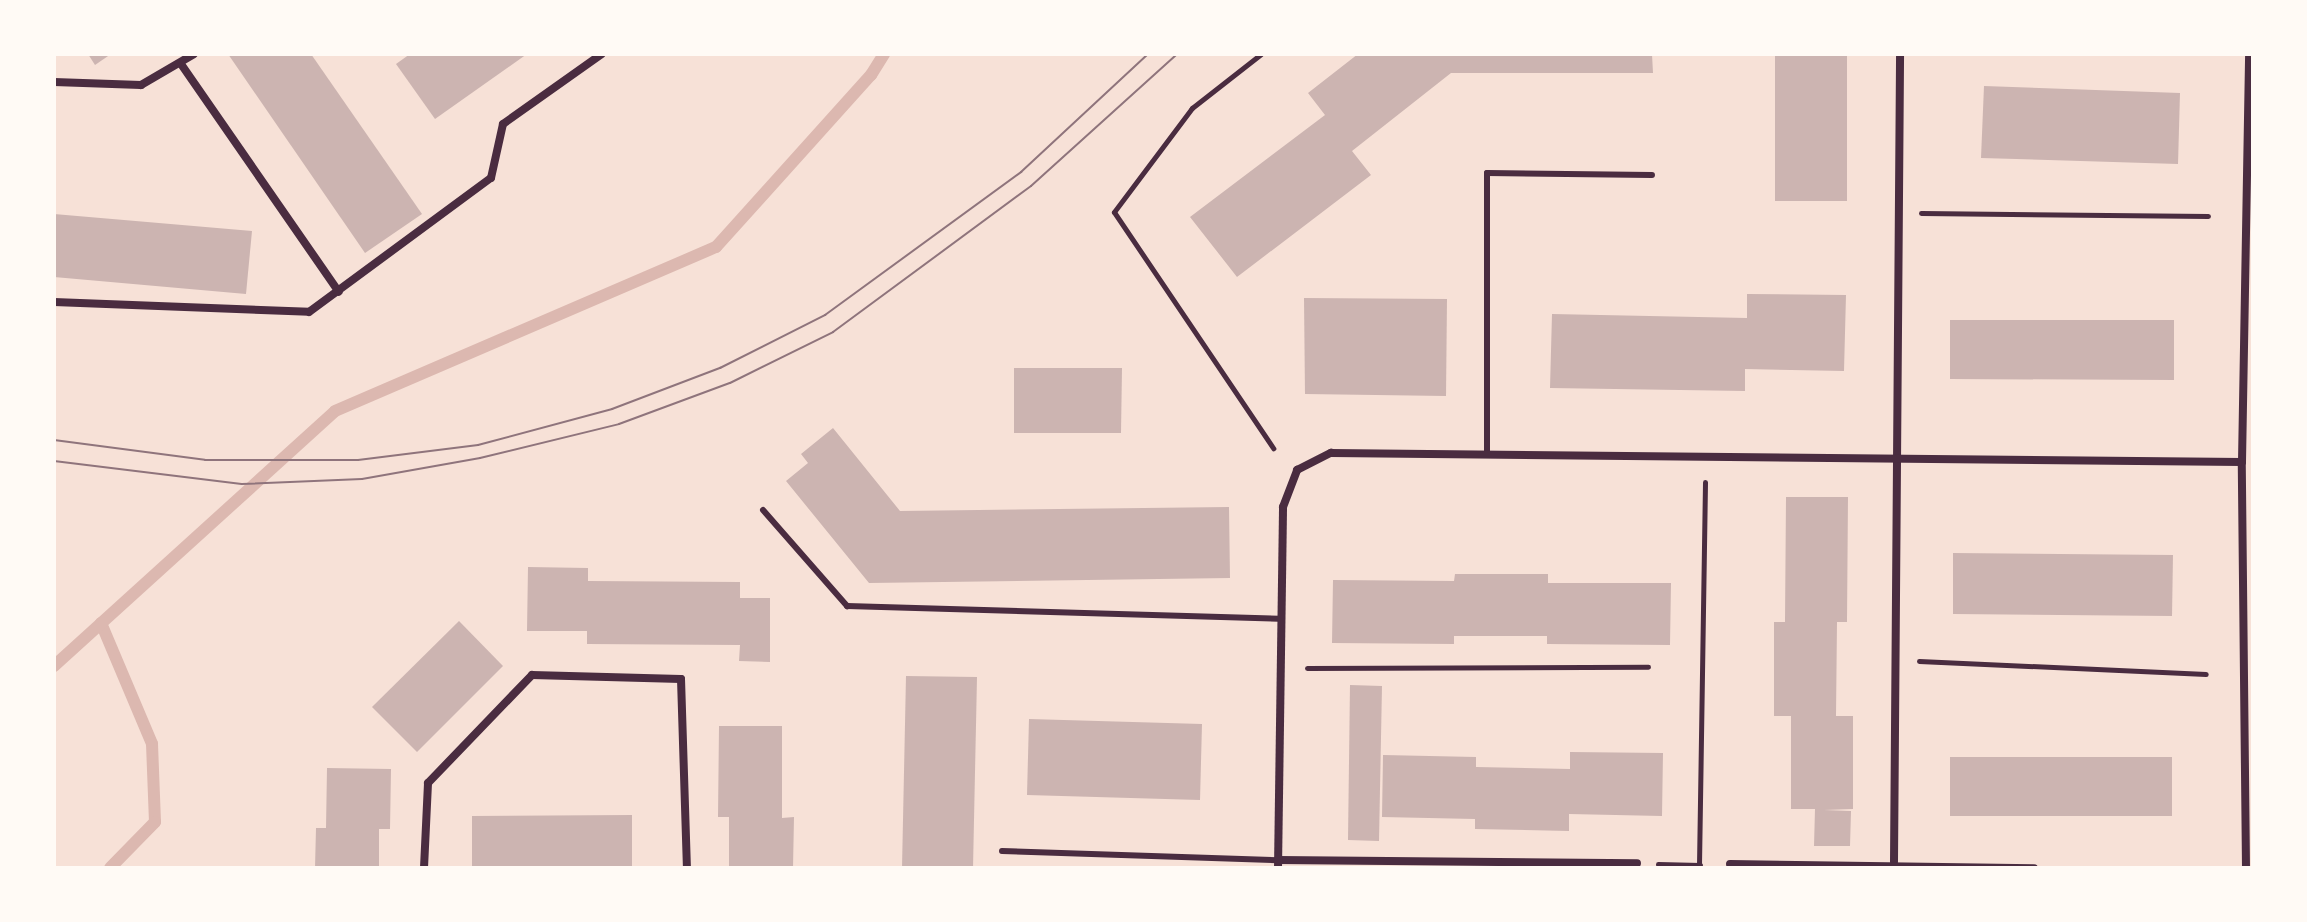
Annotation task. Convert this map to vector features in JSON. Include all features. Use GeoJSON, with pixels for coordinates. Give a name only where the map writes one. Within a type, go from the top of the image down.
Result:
{"type":"FeatureCollection","features":[{"type":"Feature","properties":{"kind":"street"},"geometry":{"type":"LineString","coordinates":[[54,82],[141,85],[194,54]]}},
{"type":"Feature","properties":{"kind":"street"},"geometry":{"type":"LineString","coordinates":[[54,302],[309,312],[491,178],[503,124],[602,54]]}},
{"type":"Feature","properties":{"kind":"street"},"geometry":{"type":"LineString","coordinates":[[1887,864],[1897,455],[1896,213],[1900,54]]}},
{"type":"Feature","properties":{"kind":"street"},"geometry":{"type":"LineString","coordinates":[[2246,868],[2242,462],[2249,54]]}},
{"type":"Feature","properties":{"kind":"street"},"geometry":{"type":"LineString","coordinates":[[181,64],[339,292]]}},
{"type":"Feature","properties":{"kind":"street"},"geometry":{"type":"LineString","coordinates":[[1637,863],[1278,864],[1279,619],[1283,507],[1297,470],[1331,453],[1487,451],[2242,462]]}},
{"type":"Feature","properties":{"kind":"street"},"geometry":{"type":"LineString","coordinates":[[424,868],[428,783],[532,675],[681,679],[687,868]]}},
{"type":"Feature","properties":{"kind":"street"},"geometry":{"type":"LineString","coordinates":[[1730,864],[2034,868]]}},
{"type":"Feature","properties":{"kind":"lane"},"geometry":{"type":"LineString","coordinates":[[1487,451],[1487,173],[1652,175]]}},
{"type":"Feature","properties":{"kind":"lane"},"geometry":{"type":"LineString","coordinates":[[763,510],[847,606],[1279,619]]}},
{"type":"Feature","properties":{"kind":"lane"},"geometry":{"type":"LineString","coordinates":[[1002,851],[1278,864]]}},
{"type":"Feature","properties":{"kind":"path"},"geometry":{"type":"LineString","coordinates":[[1261,54],[1192,108],[1114,212],[1273,448]]}},
{"type":"Feature","properties":{"kind":"path"},"geometry":{"type":"LineString","coordinates":[[1896,213],[2208,216]]}},
{"type":"Feature","properties":{"kind":"path"},"geometry":{"type":"LineString","coordinates":[[1699,865],[1705,482]]}},
{"type":"Feature","properties":{"kind":"path"},"geometry":{"type":"LineString","coordinates":[[1892,660],[2206,674]]}},
{"type":"Feature","properties":{"kind":"path"},"geometry":{"type":"LineString","coordinates":[[1307,668],[1648,667]]}},
{"type":"Feature","properties":{"kind":"path"},"geometry":{"type":"LineString","coordinates":[[1637,863],[1683,867],[1730,864]]}},
{"type":"Feature","properties":{"kind":"building"},"geometry":{"type":"Polygon","coordinates":[[[88,54],[111,54],[95,65],[88,54]]]}},
{"type":"Feature","properties":{"kind":"building"},"geometry":{"type":"Polygon","coordinates":[[[228,54],[311,54],[422,214],[365,253],[228,54]]]}},
{"type":"Feature","properties":{"kind":"building"},"geometry":{"type":"Polygon","coordinates":[[[410,54],[527,54],[435,119],[396,64],[410,54]]]}},
{"type":"Feature","properties":{"kind":"building"},"geometry":{"type":"Polygon","coordinates":[[[1358,54],[1652,54],[1653,73],[1451,73],[1352,151],[1371,175],[1237,277],[1190,217],[1325,115],[1308,93],[1358,54]]]}},
{"type":"Feature","properties":{"kind":"building"},"geometry":{"type":"Polygon","coordinates":[[[1775,54],[1847,54],[1847,201],[1775,201],[1775,54]]]}},
{"type":"Feature","properties":{"kind":"building"},"geometry":{"type":"Polygon","coordinates":[[[1984,86],[2180,93],[2178,164],[1981,158],[1984,86]]]}},
{"type":"Feature","properties":{"kind":"building"},"geometry":{"type":"Polygon","coordinates":[[[54,214],[252,231],[246,294],[54,277],[54,214]]]}},
{"type":"Feature","properties":{"kind":"building"},"geometry":{"type":"Polygon","coordinates":[[[1747,294],[1846,295],[1844,371],[1745,369],[1745,391],[1550,388],[1552,314],[1747,318],[1747,294]]]}},
{"type":"Feature","properties":{"kind":"building"},"geometry":{"type":"Polygon","coordinates":[[[1304,298],[1447,299],[1446,396],[1305,394],[1304,298]]]}},
{"type":"Feature","properties":{"kind":"building"},"geometry":{"type":"Polygon","coordinates":[[[1950,320],[2174,320],[2174,380],[1950,379],[1950,320]]]}},
{"type":"Feature","properties":{"kind":"building"},"geometry":{"type":"Polygon","coordinates":[[[1014,368],[1122,368],[1121,433],[1014,433],[1014,368]]]}},
{"type":"Feature","properties":{"kind":"building"},"geometry":{"type":"Polygon","coordinates":[[[833,428],[900,511],[1229,507],[1230,578],[869,583],[786,481],[808,463],[801,454],[833,428]]]}},
{"type":"Feature","properties":{"kind":"building"},"geometry":{"type":"Polygon","coordinates":[[[1786,497],[1848,497],[1847,622],[1837,622],[1836,716],[1853,716],[1853,809],[1824,810],[1851,811],[1850,846],[1814,846],[1815,809],[1791,809],[1791,716],[1774,716],[1774,622],[1785,622],[1786,497]]]}},
{"type":"Feature","properties":{"kind":"building"},"geometry":{"type":"Polygon","coordinates":[[[1953,553],[2173,555],[2172,616],[1953,614],[1953,553]]]}},
{"type":"Feature","properties":{"kind":"building"},"geometry":{"type":"Polygon","coordinates":[[[528,567],[588,568],[588,581],[740,582],[740,598],[770,598],[770,662],[739,661],[740,645],[587,644],[587,631],[527,631],[528,567]]]}},
{"type":"Feature","properties":{"kind":"building"},"geometry":{"type":"Polygon","coordinates":[[[1455,574],[1548,574],[1548,583],[1671,583],[1670,645],[1547,644],[1547,636],[1454,636],[1454,644],[1332,643],[1333,580],[1454,581],[1455,574]]]}},
{"type":"Feature","properties":{"kind":"building"},"geometry":{"type":"Polygon","coordinates":[[[459,621],[503,666],[417,752],[372,707],[459,621]]]}},
{"type":"Feature","properties":{"kind":"building"},"geometry":{"type":"Polygon","coordinates":[[[906,676],[977,677],[973,868],[902,868],[906,676]]]}},
{"type":"Feature","properties":{"kind":"building"},"geometry":{"type":"Polygon","coordinates":[[[1350,685],[1382,686],[1379,841],[1348,840],[1350,685]]]}},
{"type":"Feature","properties":{"kind":"building"},"geometry":{"type":"Polygon","coordinates":[[[1029,719],[1202,724],[1200,800],[1027,795],[1029,719]]]}},
{"type":"Feature","properties":{"kind":"building"},"geometry":{"type":"Polygon","coordinates":[[[719,726],[782,726],[782,818],[794,817],[793,868],[729,868],[729,817],[718,817],[719,726]]]}},
{"type":"Feature","properties":{"kind":"building"},"geometry":{"type":"Polygon","coordinates":[[[1570,752],[1663,753],[1662,816],[1569,814],[1569,831],[1475,829],[1475,819],[1382,817],[1383,755],[1476,757],[1476,767],[1570,769],[1570,752]]]}},
{"type":"Feature","properties":{"kind":"building"},"geometry":{"type":"Polygon","coordinates":[[[1950,757],[2172,757],[2172,816],[1950,816],[1950,757]]]}},
{"type":"Feature","properties":{"kind":"building"},"geometry":{"type":"Polygon","coordinates":[[[327,768],[391,769],[390,829],[379,829],[379,868],[315,868],[316,828],[326,828],[327,768]]]}},
{"type":"Feature","properties":{"kind":"building"},"geometry":{"type":"Polygon","coordinates":[[[632,815],[632,868],[472,868],[472,816],[632,815]]]}},
{"type":"Feature","properties":{"kind":"waterway"},"geometry":{"type":"LineString","coordinates":[[54,666],[335,411],[716,247],[871,75],[884,54]]}},
{"type":"Feature","properties":{"kind":"waterway"},"geometry":{"type":"LineString","coordinates":[[101,623],[152,744],[155,822],[110,868]]}},
{"type":"Feature","properties":{"kind":"tram line"},"geometry":{"type":"LineString","coordinates":[[54,440],[205,460],[358,460],[478,445],[612,409],[720,368],[825,315],[1021,172],[1148,54]]}},
{"type":"Feature","properties":{"kind":"tram line"},"geometry":{"type":"LineString","coordinates":[[54,461],[242,484],[362,479],[480,458],[619,424],[730,383],[833,332],[1031,186],[1177,54]]}}]}
